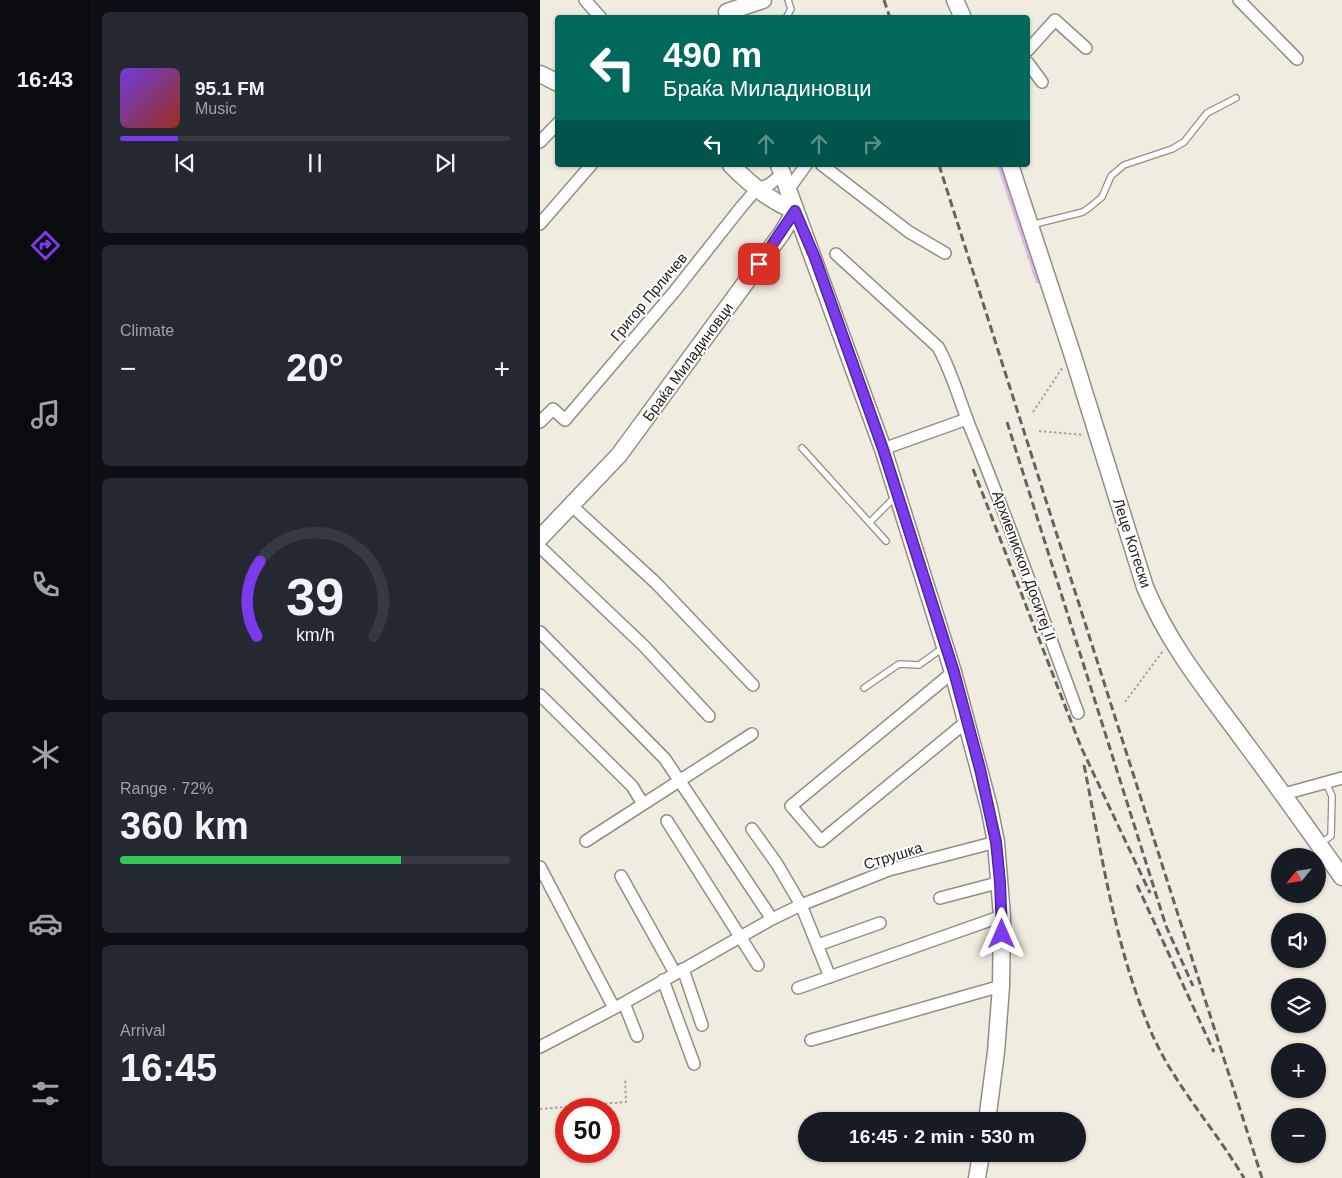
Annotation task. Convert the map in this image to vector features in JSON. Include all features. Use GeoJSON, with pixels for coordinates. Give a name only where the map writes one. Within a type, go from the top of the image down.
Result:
{"type":"FeatureCollection","features":[{"type":"Feature","properties":{"kind":"main road"},"geometry":{"type":"LineString","coordinates":[[726,10],[763,0]]}},
{"type":"Feature","properties":{"kind":"main road"},"geometry":{"type":"LineString","coordinates":[[540,74],[555,82]]}},
{"type":"Feature","properties":{"kind":"main road"},"geometry":{"type":"LineString","coordinates":[[733,167],[756,190],[774,203],[795,211]]}},
{"type":"Feature","properties":{"kind":"main road","name":"Леце Котески"},"geometry":{"type":"LineString","coordinates":[[1011,167],[1099,436],[1145,587],[1170,641],[1284,794],[1342,877]]}},
{"type":"Feature","properties":{"kind":"main road"},"geometry":{"type":"LineString","coordinates":[[781,170],[795,211],[815,258],[883,449],[954,672],[980,769],[996,842],[1002,916],[1001,986],[993,1081],[988,1112]]}},
{"type":"Feature","properties":{"kind":"main road","name":"Браќа Миладиновци"},"geometry":{"type":"LineString","coordinates":[[540,538],[619,455],[782,233],[795,211]]}},
{"type":"Feature","properties":{"kind":"main road"},"geometry":{"type":"LineString","coordinates":[[977,1178],[980,1162]]}},
{"type":"Feature","properties":{"kind":"street"},"geometry":{"type":"LineString","coordinates":[[585,0],[598,15]]}},
{"type":"Feature","properties":{"kind":"street"},"geometry":{"type":"LineString","coordinates":[[1239,0],[1298,59]]}},
{"type":"Feature","properties":{"kind":"street"},"geometry":{"type":"LineString","coordinates":[[1030,48],[1055,20],[1086,48]]}},
{"type":"Feature","properties":{"kind":"street"},"geometry":{"type":"LineString","coordinates":[[1030,66],[1042,82]]}},
{"type":"Feature","properties":{"kind":"street"},"geometry":{"type":"LineString","coordinates":[[540,142],[555,126]]}},
{"type":"Feature","properties":{"kind":"street"},"geometry":{"type":"LineString","coordinates":[[540,224],[568,195],[589,167]]}},
{"type":"Feature","properties":{"kind":"street"},"geometry":{"type":"LineString","coordinates":[[788,190],[805,167]]}},
{"type":"Feature","properties":{"kind":"street"},"geometry":{"type":"LineString","coordinates":[[825,167],[909,232],[945,253]]}},
{"type":"Feature","properties":{"kind":"street","name":"Григор Прличев"},"geometry":{"type":"LineString","coordinates":[[540,422],[553,409],[565,420],[674,292],[756,190],[770,184],[781,170]]}},
{"type":"Feature","properties":{"kind":"street","name":"Архиепископ Доситеј II"},"geometry":{"type":"LineString","coordinates":[[836,254],[938,347],[949,367],[967,420],[1002,505],[1078,713]]}},
{"type":"Feature","properties":{"kind":"street"},"geometry":{"type":"LineString","coordinates":[[883,449],[967,420]]}},
{"type":"Feature","properties":{"kind":"street"},"geometry":{"type":"LineString","coordinates":[[572,506],[656,583],[753,685]]}},
{"type":"Feature","properties":{"kind":"street"},"geometry":{"type":"LineString","coordinates":[[540,546],[644,646],[709,716]]}},
{"type":"Feature","properties":{"kind":"street"},"geometry":{"type":"LineString","coordinates":[[540,632],[666,759],[772,918]]}},
{"type":"Feature","properties":{"kind":"street"},"geometry":{"type":"LineString","coordinates":[[954,672],[791,806],[821,841],[966,722]]}},
{"type":"Feature","properties":{"kind":"street"},"geometry":{"type":"LineString","coordinates":[[540,695],[632,786],[643,804]]}},
{"type":"Feature","properties":{"kind":"street"},"geometry":{"type":"LineString","coordinates":[[586,841],[752,734]]}},
{"type":"Feature","properties":{"kind":"street"},"geometry":{"type":"LineString","coordinates":[[1284,794],[1342,778]]}},
{"type":"Feature","properties":{"kind":"street"},"geometry":{"type":"LineString","coordinates":[[667,821],[742,936],[758,965]]}},
{"type":"Feature","properties":{"kind":"street"},"geometry":{"type":"LineString","coordinates":[[752,829],[777,864],[800,905],[830,977]]}},
{"type":"Feature","properties":{"kind":"street","name":"Струшка"},"geometry":{"type":"LineString","coordinates":[[540,1046],[618,1006],[772,918],[800,905],[889,870],[996,842]]}},
{"type":"Feature","properties":{"kind":"street"},"geometry":{"type":"LineString","coordinates":[[542,870],[618,1006],[637,1036]]}},
{"type":"Feature","properties":{"kind":"street"},"geometry":{"type":"LineString","coordinates":[[621,876],[679,971],[702,1025]]}},
{"type":"Feature","properties":{"kind":"street"},"geometry":{"type":"LineString","coordinates":[[940,898],[1000,882]]}},
{"type":"Feature","properties":{"kind":"street"},"geometry":{"type":"LineString","coordinates":[[798,988],[1002,916]]}},
{"type":"Feature","properties":{"kind":"street"},"geometry":{"type":"LineString","coordinates":[[818,945],[880,923]]}},
{"type":"Feature","properties":{"kind":"street"},"geometry":{"type":"LineString","coordinates":[[664,980],[694,1064]]}},
{"type":"Feature","properties":{"kind":"street"},"geometry":{"type":"LineString","coordinates":[[811,1040],[1001,986]]}},
{"type":"Feature","properties":{"kind":"lane"},"geometry":{"type":"LineString","coordinates":[[788,0],[791,9],[788,15]]}},
{"type":"Feature","properties":{"kind":"lane"},"geometry":{"type":"LineString","coordinates":[[1029,226],[1083,212],[1102,197],[1111,176],[1124,165],[1172,149],[1184,142],[1207,113],[1236,98]]}},
{"type":"Feature","properties":{"kind":"lane"},"geometry":{"type":"LineString","coordinates":[[802,448],[886,541]]}},
{"type":"Feature","properties":{"kind":"lane"},"geometry":{"type":"LineString","coordinates":[[870,522],[897,496]]}},
{"type":"Feature","properties":{"kind":"lane"},"geometry":{"type":"LineString","coordinates":[[864,688],[899,664],[919,665],[945,646]]}},
{"type":"Feature","properties":{"kind":"lane"},"geometry":{"type":"LineString","coordinates":[[1319,844],[1331,836],[1332,796],[1326,783]]}},
{"type":"Feature","properties":{"kind":"path"},"geometry":{"type":"LineString","coordinates":[[1033,412],[1072,353]]}},
{"type":"Feature","properties":{"kind":"path"},"geometry":{"type":"LineString","coordinates":[[1039,431],[1099,436]]}},
{"type":"Feature","properties":{"kind":"path"},"geometry":{"type":"LineString","coordinates":[[1125,702],[1170,641]]}},
{"type":"Feature","properties":{"kind":"path"},"geometry":{"type":"LineString","coordinates":[[540,1109],[626,1102],[625,1078]]}},
{"type":"Feature","properties":{"kind":"shaded area"},"geometry":{"type":"Polygon","coordinates":[[[998,167],[1011,167],[1049,283],[1036,283],[998,167]]]}},
{"type":"Feature","properties":{"kind":"railway"},"geometry":{"type":"LineString","coordinates":[[884,0],[889,15]]}},
{"type":"Feature","properties":{"kind":"railway"},"geometry":{"type":"LineString","coordinates":[[940,167],[1262,1178]]}},
{"type":"Feature","properties":{"kind":"railway"},"geometry":{"type":"LineString","coordinates":[[1007,422],[1166,926],[1193,986]]}},
{"type":"Feature","properties":{"kind":"railway"},"geometry":{"type":"LineString","coordinates":[[973,469],[1081,747],[1150,893]]}},
{"type":"Feature","properties":{"kind":"railway"},"geometry":{"type":"LineString","coordinates":[[1084,765],[1111,901],[1128,969],[1139,1002],[1152,1034],[1172,1072],[1244,1178]]}},
{"type":"Feature","properties":{"kind":"railway"},"geometry":{"type":"LineString","coordinates":[[1137,885],[1214,1052]]}},
{"type":"Feature","properties":{"kind":"route"},"geometry":{"type":"LineString","coordinates":[[759,264],[782,233],[795,211],[815,258],[883,449],[954,672],[980,769],[996,842],[1002,934]]}}]}
